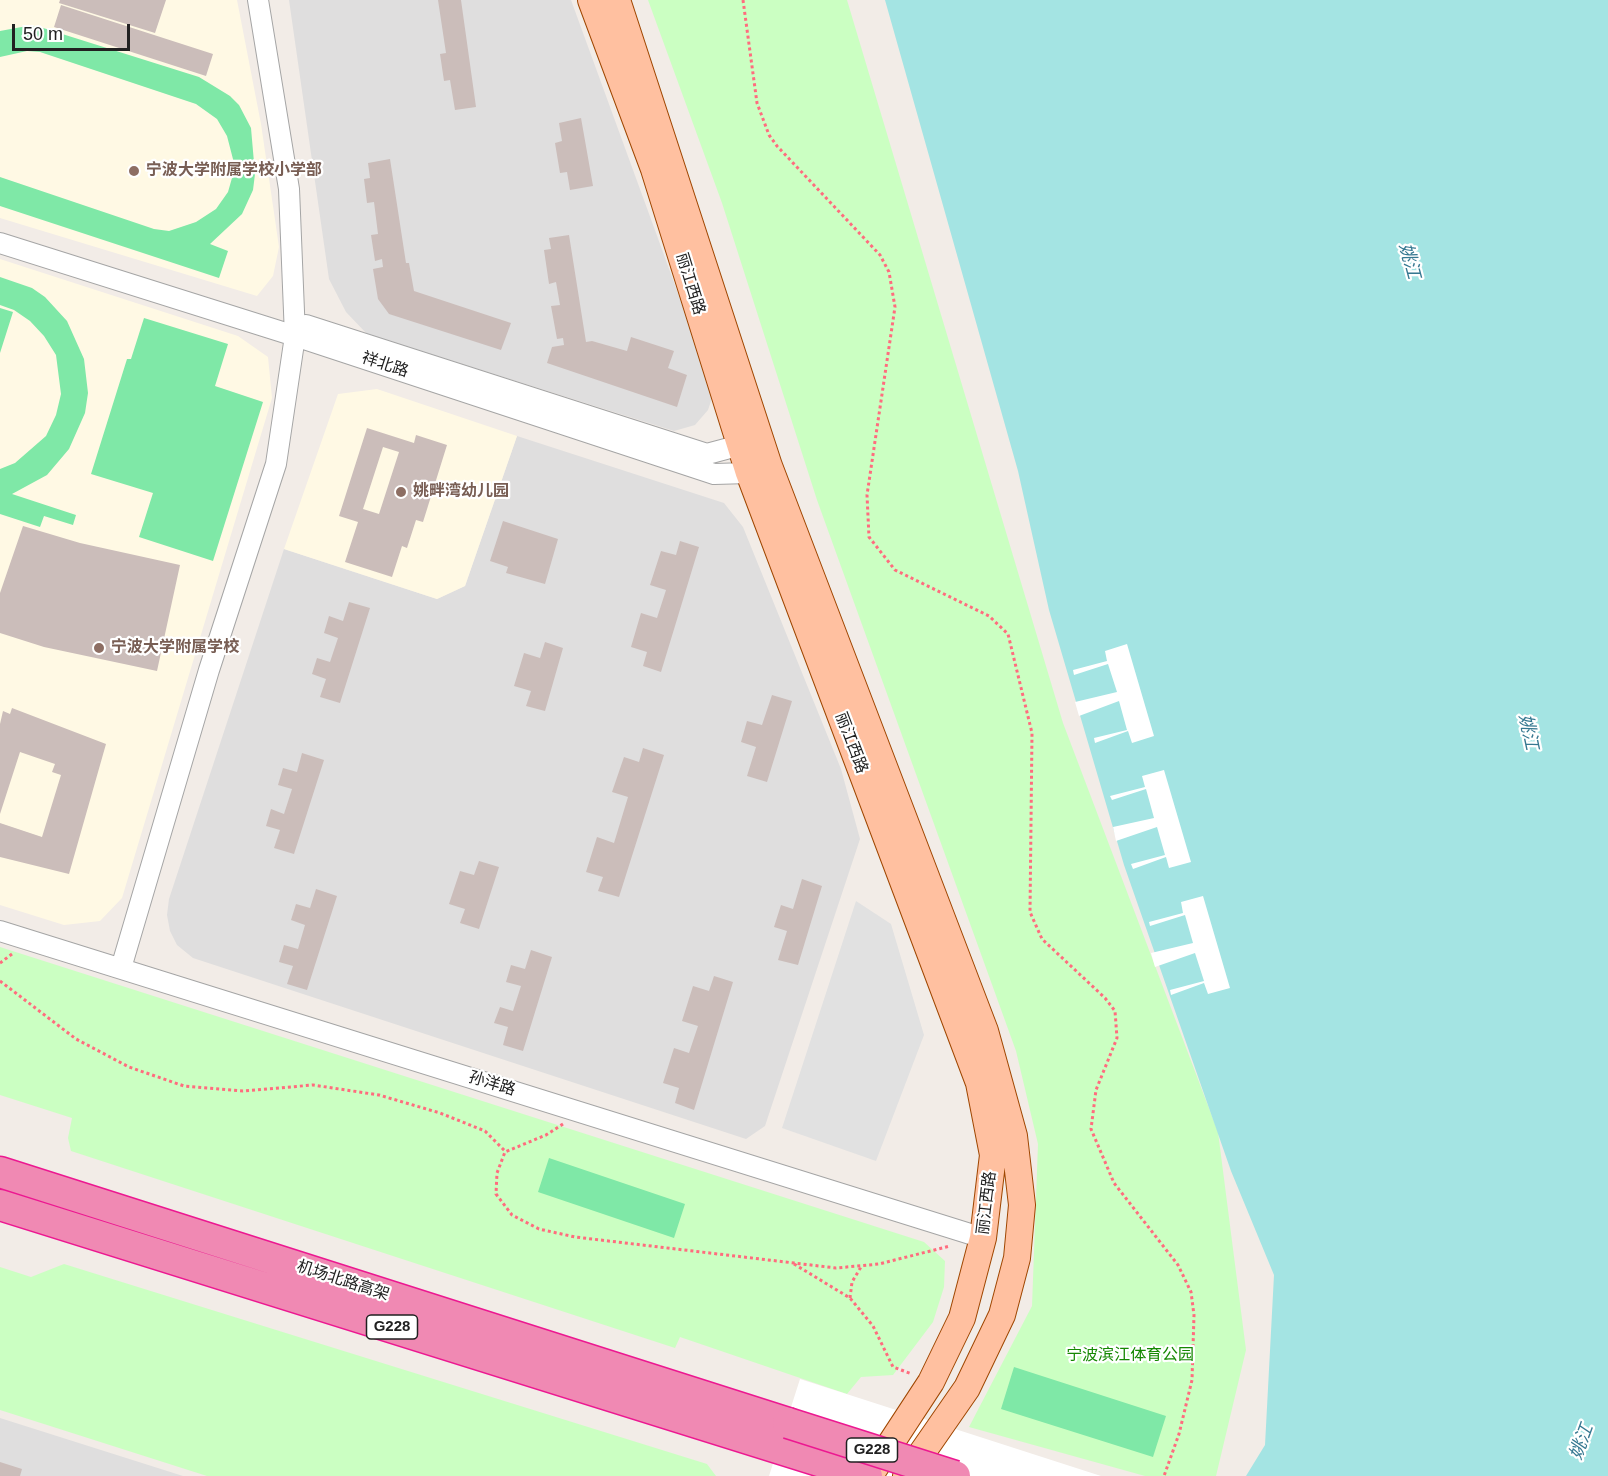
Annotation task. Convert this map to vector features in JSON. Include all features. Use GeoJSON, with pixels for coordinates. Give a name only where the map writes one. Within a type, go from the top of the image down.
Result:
{"type":"FeatureCollection","features":[{"type":"Feature","properties":{"kind":"highway","name":"机场北路高架"},"geometry":{"type":"LineString","coordinates":[[0,1172],[786,1436]]}},
{"type":"Feature","properties":{"kind":"highway","name":"机场北路高架"},"geometry":{"type":"LineString","coordinates":[[0,1205],[786,1436]]}},
{"type":"Feature","properties":{"kind":"highway","name":"G228"},"geometry":{"type":"LineString","coordinates":[[786,1436],[868,1476]]}},
{"type":"Feature","properties":{"kind":"highway","name":"G228"},"geometry":{"type":"LineString","coordinates":[[786,1436],[955,1476]]}},
{"type":"Feature","properties":{"kind":"main road","name":"丽江西路"},"geometry":{"type":"LineString","coordinates":[[591,0],[654,169],[759,470],[979,1083],[993,1155],[983,1238],[962,1318],[931,1382],[868,1476]]}},
{"type":"Feature","properties":{"kind":"main road","name":"丽江西路"},"geometry":{"type":"LineString","coordinates":[[617,0],[750,443]]}},
{"type":"Feature","properties":{"kind":"main road","name":"丽江西路"},"geometry":{"type":"LineString","coordinates":[[759,470],[985,1031],[1014,1136],[1022,1205],[1017,1258],[1002,1315],[967,1388],[906,1476]]}},
{"type":"Feature","properties":{"kind":"main road","name":"G228"},"geometry":{"type":"LineString","coordinates":[[0,1156],[55,1189]]}},
{"type":"Feature","properties":{"kind":"street"},"geometry":{"type":"LineString","coordinates":[[121,968],[209,670],[276,464],[295,329],[289,189],[258,0]]}},
{"type":"Feature","properties":{"kind":"street","name":"祥北路"},"geometry":{"type":"LineString","coordinates":[[0,231],[295,329],[714,474],[759,470]]}},
{"type":"Feature","properties":{"kind":"street","name":"祥北路"},"geometry":{"type":"LineString","coordinates":[[0,243],[295,329],[707,454],[750,443]]}},
{"type":"Feature","properties":{"kind":"street","name":"孙洋路"},"geometry":{"type":"LineString","coordinates":[[0,931],[983,1238]]}},
{"type":"Feature","properties":{"kind":"path"},"geometry":{"type":"LineString","coordinates":[[743,0],[757,103],[770,135],[777,146],[880,255],[889,272],[895,307],[867,495],[869,537],[896,570],[989,616],[1008,634],[1032,733],[1030,912],[1042,939],[1105,998],[1114,1011],[1117,1038],[1096,1090],[1091,1129],[1114,1183],[1178,1265],[1191,1292],[1194,1315],[1192,1380],[1179,1434],[1164,1476]]}},
{"type":"Feature","properties":{"kind":"path"},"geometry":{"type":"LineString","coordinates":[[0,981],[76,1039],[129,1067],[184,1086],[243,1091],[313,1085],[379,1095],[440,1113],[485,1131],[506,1152]]}},
{"type":"Feature","properties":{"kind":"path"},"geometry":{"type":"LineString","coordinates":[[575,1110],[566,1122],[546,1135],[506,1152],[497,1173],[496,1194],[512,1215],[539,1229],[575,1237],[836,1268],[879,1264],[983,1238]]}},
{"type":"Feature","properties":{"kind":"path"},"geometry":{"type":"LineString","coordinates":[[792,1263],[850,1298],[873,1326],[893,1367],[931,1382]]}},
{"type":"Feature","properties":{"kind":"path"},"geometry":{"type":"LineString","coordinates":[[850,1298],[852,1282],[862,1266]]}},
{"type":"Feature","properties":{"kind":"shaded area","name":"宁波大学附属学校小学部"},"geometry":{"type":"Polygon","coordinates":[[[0,0],[237,0],[261,124],[279,247],[273,276],[257,296],[0,218],[0,0]]]}},
{"type":"Feature","properties":{"kind":"shaded area"},"geometry":{"type":"Polygon","coordinates":[[[289,0],[571,0],[714,392],[708,410],[695,425],[674,431],[367,334],[346,312],[329,279],[289,0]]]}},
{"type":"Feature","properties":{"kind":"shaded area","name":"宁波大学附属学校"},"geometry":{"type":"Polygon","coordinates":[[[0,259],[238,336],[268,357],[272,398],[122,898],[100,921],[64,925],[0,905],[0,259]]]}},
{"type":"Feature","properties":{"kind":"shaded area","name":"姚畔湾幼儿园"},"geometry":{"type":"Polygon","coordinates":[[[377,389],[517,436],[465,586],[437,599],[284,549],[338,394],[377,389]]]}},
{"type":"Feature","properties":{"kind":"shaded area"},"geometry":{"type":"Polygon","coordinates":[[[517,436],[724,503],[743,527],[841,769],[860,839],[765,1126],[746,1139],[193,958],[177,945],[170,931],[167,915],[169,899],[284,549],[437,599],[465,586],[517,436]]]}},
{"type":"Feature","properties":{"kind":"shaded area"},"geometry":{"type":"Polygon","coordinates":[[[856,901],[891,924],[924,1035],[876,1161],[782,1128],[856,901]]]}},
{"type":"Feature","properties":{"kind":"shaded area"},"geometry":{"type":"Polygon","coordinates":[[[0,1418],[183,1476],[0,1476],[0,1418]]]}},
{"type":"Feature","properties":{"kind":"green space","name":"宁波滨江体育公园"},"geometry":{"type":"Polygon","coordinates":[[[648,0],[847,0],[1063,723],[1218,1132],[1246,1350],[1216,1476],[1145,1476],[969,1427],[1032,1306],[1038,1144],[1016,1051],[817,500],[722,203],[648,0]]]}},
{"type":"Feature","properties":{"kind":"green space"},"geometry":{"type":"Polygon","coordinates":[[[27,26],[40,27],[199,77],[230,96],[239,105],[251,128],[255,174],[253,190],[242,214],[210,244],[228,251],[219,278],[0,206],[0,177],[154,229],[169,231],[196,222],[216,209],[228,192],[232,178],[234,163],[227,136],[217,119],[196,104],[40,52],[27,51],[0,57],[0,31],[27,26]]]}},
{"type":"Feature","properties":{"kind":"green space"},"geometry":{"type":"Polygon","coordinates":[[[0,277],[32,288],[45,297],[67,321],[84,359],[88,393],[85,413],[69,449],[47,475],[12,494],[76,515],[73,525],[44,516],[40,527],[0,514],[0,469],[15,463],[46,436],[56,415],[61,394],[56,355],[44,336],[30,321],[14,310],[0,305],[0,277]]]}},
{"type":"Feature","properties":{"kind":"green space"},"geometry":{"type":"Polygon","coordinates":[[[0,308],[13,312],[0,353],[0,308]]]}},
{"type":"Feature","properties":{"kind":"green space"},"geometry":{"type":"Polygon","coordinates":[[[144,318],[228,344],[215,386],[263,402],[213,561],[139,537],[153,493],[91,474],[127,359],[131,359],[144,318]]]}},
{"type":"Feature","properties":{"kind":"green space"},"geometry":{"type":"Polygon","coordinates":[[[0,947],[924,1242],[945,1261],[944,1287],[933,1322],[893,1375],[861,1377],[847,1394],[680,1337],[675,1348],[71,1151],[68,1138],[72,1118],[0,1095],[0,947]]]}},
{"type":"Feature","properties":{"kind":"green space"},"geometry":{"type":"Polygon","coordinates":[[[549,1158],[685,1204],[674,1238],[538,1192],[549,1158]]]}},
{"type":"Feature","properties":{"kind":"green space"},"geometry":{"type":"Polygon","coordinates":[[[64,1264],[707,1464],[716,1476],[207,1476],[0,1410],[0,1267],[31,1277],[64,1264]]]}},
{"type":"Feature","properties":{"kind":"green space"},"geometry":{"type":"Polygon","coordinates":[[[1014,1367],[1166,1416],[1153,1457],[1001,1409],[1014,1367]]]}},
{"type":"Feature","properties":{"kind":"water","name":"姚江"},"geometry":{"type":"Polygon","coordinates":[[[885,0],[1608,0],[1608,1476],[1246,1476],[1265,1445],[1274,1275],[1231,1171],[1124,865],[1049,610],[1018,471],[885,0]]]}},
{"type":"Feature","properties":{"kind":"pier"},"geometry":{"type":"Polygon","coordinates":[[[1127,644],[1154,736],[1132,743],[1128,731],[1095,743],[1094,738],[1127,730],[1119,701],[1079,716],[1075,702],[1117,692],[1108,664],[1074,675],[1073,670],[1107,661],[1105,651],[1127,644]]]}},
{"type":"Feature","properties":{"kind":"pier"},"geometry":{"type":"Polygon","coordinates":[[[1164,770],[1191,862],[1169,868],[1166,857],[1133,869],[1131,864],[1165,855],[1157,827],[1116,841],[1113,827],[1154,818],[1146,789],[1112,800],[1110,796],[1145,787],[1142,776],[1164,770]]]}},
{"type":"Feature","properties":{"kind":"pier"},"geometry":{"type":"Polygon","coordinates":[[[1203,896],[1230,988],[1208,994],[1204,983],[1171,995],[1170,990],[1204,981],[1195,953],[1155,967],[1151,953],[1193,943],[1185,915],[1150,926],[1149,922],[1183,913],[1181,902],[1203,896]]]}},
{"type":"Feature","properties":{"kind":"pier"},"geometry":{"type":"Polygon","coordinates":[[[800,1379],[1101,1476],[769,1476],[800,1379]]]}},
{"type":"Feature","properties":{"kind":"building"},"geometry":{"type":"Polygon","coordinates":[[[60,0],[166,0],[155,33],[59,3],[60,0]]]}},
{"type":"Feature","properties":{"kind":"building"},"geometry":{"type":"Polygon","coordinates":[[[438,0],[461,0],[476,107],[455,110],[450,80],[444,81],[440,54],[446,53],[438,0]]]}},
{"type":"Feature","properties":{"kind":"building"},"geometry":{"type":"Polygon","coordinates":[[[61,5],[213,54],[206,76],[54,27],[61,5]]]}},
{"type":"Feature","properties":{"kind":"building"},"geometry":{"type":"Polygon","coordinates":[[[581,118],[593,186],[570,190],[567,172],[560,173],[555,143],[562,141],[559,123],[581,118]]]}},
{"type":"Feature","properties":{"kind":"building"},"geometry":{"type":"Polygon","coordinates":[[[390,159],[406,263],[409,263],[414,291],[511,323],[501,350],[389,314],[378,299],[373,269],[383,267],[382,259],[375,261],[371,235],[378,234],[374,202],[367,203],[364,179],[370,178],[368,163],[390,159]]]}},
{"type":"Feature","properties":{"kind":"building"},"geometry":{"type":"Polygon","coordinates":[[[569,235],[586,342],[592,341],[627,351],[631,337],[674,351],[668,368],[687,375],[677,407],[547,363],[552,347],[564,345],[563,338],[557,339],[551,306],[560,305],[556,282],[549,284],[544,250],[551,249],[549,238],[569,235]]]}},
{"type":"Feature","properties":{"kind":"building"},"geometry":{"type":"Polygon","coordinates":[[[367,428],[414,443],[416,435],[447,445],[423,522],[416,520],[407,548],[402,546],[392,577],[345,562],[358,522],[339,516],[367,428]],[[383,447],[363,509],[379,514],[399,452],[383,447]]]}},
{"type":"Feature","properties":{"kind":"building"},"geometry":{"type":"Polygon","coordinates":[[[503,521],[558,539],[545,584],[506,573],[508,567],[490,561],[503,521]]]}},
{"type":"Feature","properties":{"kind":"building"},"geometry":{"type":"Polygon","coordinates":[[[23,526],[80,543],[180,565],[157,671],[44,647],[0,633],[0,593],[23,526]]]}},
{"type":"Feature","properties":{"kind":"building"},"geometry":{"type":"Polygon","coordinates":[[[680,541],[699,547],[661,672],[643,666],[647,652],[631,647],[641,613],[657,618],[666,590],[650,585],[661,551],[676,555],[680,541]]]}},
{"type":"Feature","properties":{"kind":"building"},"geometry":{"type":"Polygon","coordinates":[[[349,602],[370,608],[340,703],[320,697],[326,679],[312,674],[317,658],[330,662],[338,638],[324,633],[329,616],[343,621],[349,602]]]}},
{"type":"Feature","properties":{"kind":"building"},"geometry":{"type":"Polygon","coordinates":[[[545,642],[563,648],[545,711],[526,706],[531,691],[514,686],[524,653],[540,658],[545,642]]]}},
{"type":"Feature","properties":{"kind":"building"},"geometry":{"type":"Polygon","coordinates":[[[772,695],[792,701],[767,782],[747,776],[756,747],[741,742],[747,721],[762,725],[772,695]]]}},
{"type":"Feature","properties":{"kind":"building"},"geometry":{"type":"Polygon","coordinates":[[[12,708],[106,744],[69,874],[0,857],[0,823],[42,837],[61,775],[52,772],[55,764],[20,752],[0,814],[0,724],[3,711],[10,714],[12,708]]]}},
{"type":"Feature","properties":{"kind":"building"},"geometry":{"type":"Polygon","coordinates":[[[643,748],[664,755],[619,897],[598,891],[603,877],[586,872],[597,837],[614,843],[628,797],[612,792],[624,757],[639,762],[643,748]]]}},
{"type":"Feature","properties":{"kind":"building"},"geometry":{"type":"Polygon","coordinates":[[[302,753],[324,760],[294,854],[274,848],[280,830],[266,826],[271,809],[284,814],[292,789],[278,785],[283,768],[297,772],[302,753]]]}},
{"type":"Feature","properties":{"kind":"building"},"geometry":{"type":"Polygon","coordinates":[[[479,861],[499,867],[479,929],[460,923],[465,909],[449,904],[460,871],[474,875],[479,861]]]}},
{"type":"Feature","properties":{"kind":"building"},"geometry":{"type":"Polygon","coordinates":[[[802,879],[822,886],[798,965],[778,960],[787,931],[774,927],[781,905],[793,909],[802,879]]]}},
{"type":"Feature","properties":{"kind":"building"},"geometry":{"type":"Polygon","coordinates":[[[316,889],[337,896],[307,990],[287,984],[293,966],[279,962],[284,945],[298,949],[305,925],[291,920],[296,904],[310,908],[316,889]]]}},
{"type":"Feature","properties":{"kind":"building"},"geometry":{"type":"Polygon","coordinates":[[[531,950],[552,957],[523,1051],[503,1045],[508,1027],[494,1023],[500,1007],[513,1011],[521,986],[506,982],[511,965],[525,969],[531,950]]]}},
{"type":"Feature","properties":{"kind":"building"},"geometry":{"type":"Polygon","coordinates":[[[714,976],[733,982],[694,1110],[675,1103],[679,1088],[663,1083],[674,1048],[689,1053],[698,1026],[682,1021],[693,986],[709,991],[714,976]]]}},
{"type":"Feature","properties":{"kind":"building"},"geometry":{"type":"Polygon","coordinates":[[[0,1462],[22,1469],[20,1476],[0,1476],[0,1462]]]}},
{"type":"Feature","properties":{"kind":"place","name":"宁波大学附属学校小学部"},"geometry":{"type":"Point","coordinates":[134,171]}},
{"type":"Feature","properties":{"kind":"place","name":"姚畔湾幼儿园"},"geometry":{"type":"Point","coordinates":[401,492]}},
{"type":"Feature","properties":{"kind":"place","name":"宁波大学附属学校"},"geometry":{"type":"Point","coordinates":[99,648]}}]}
